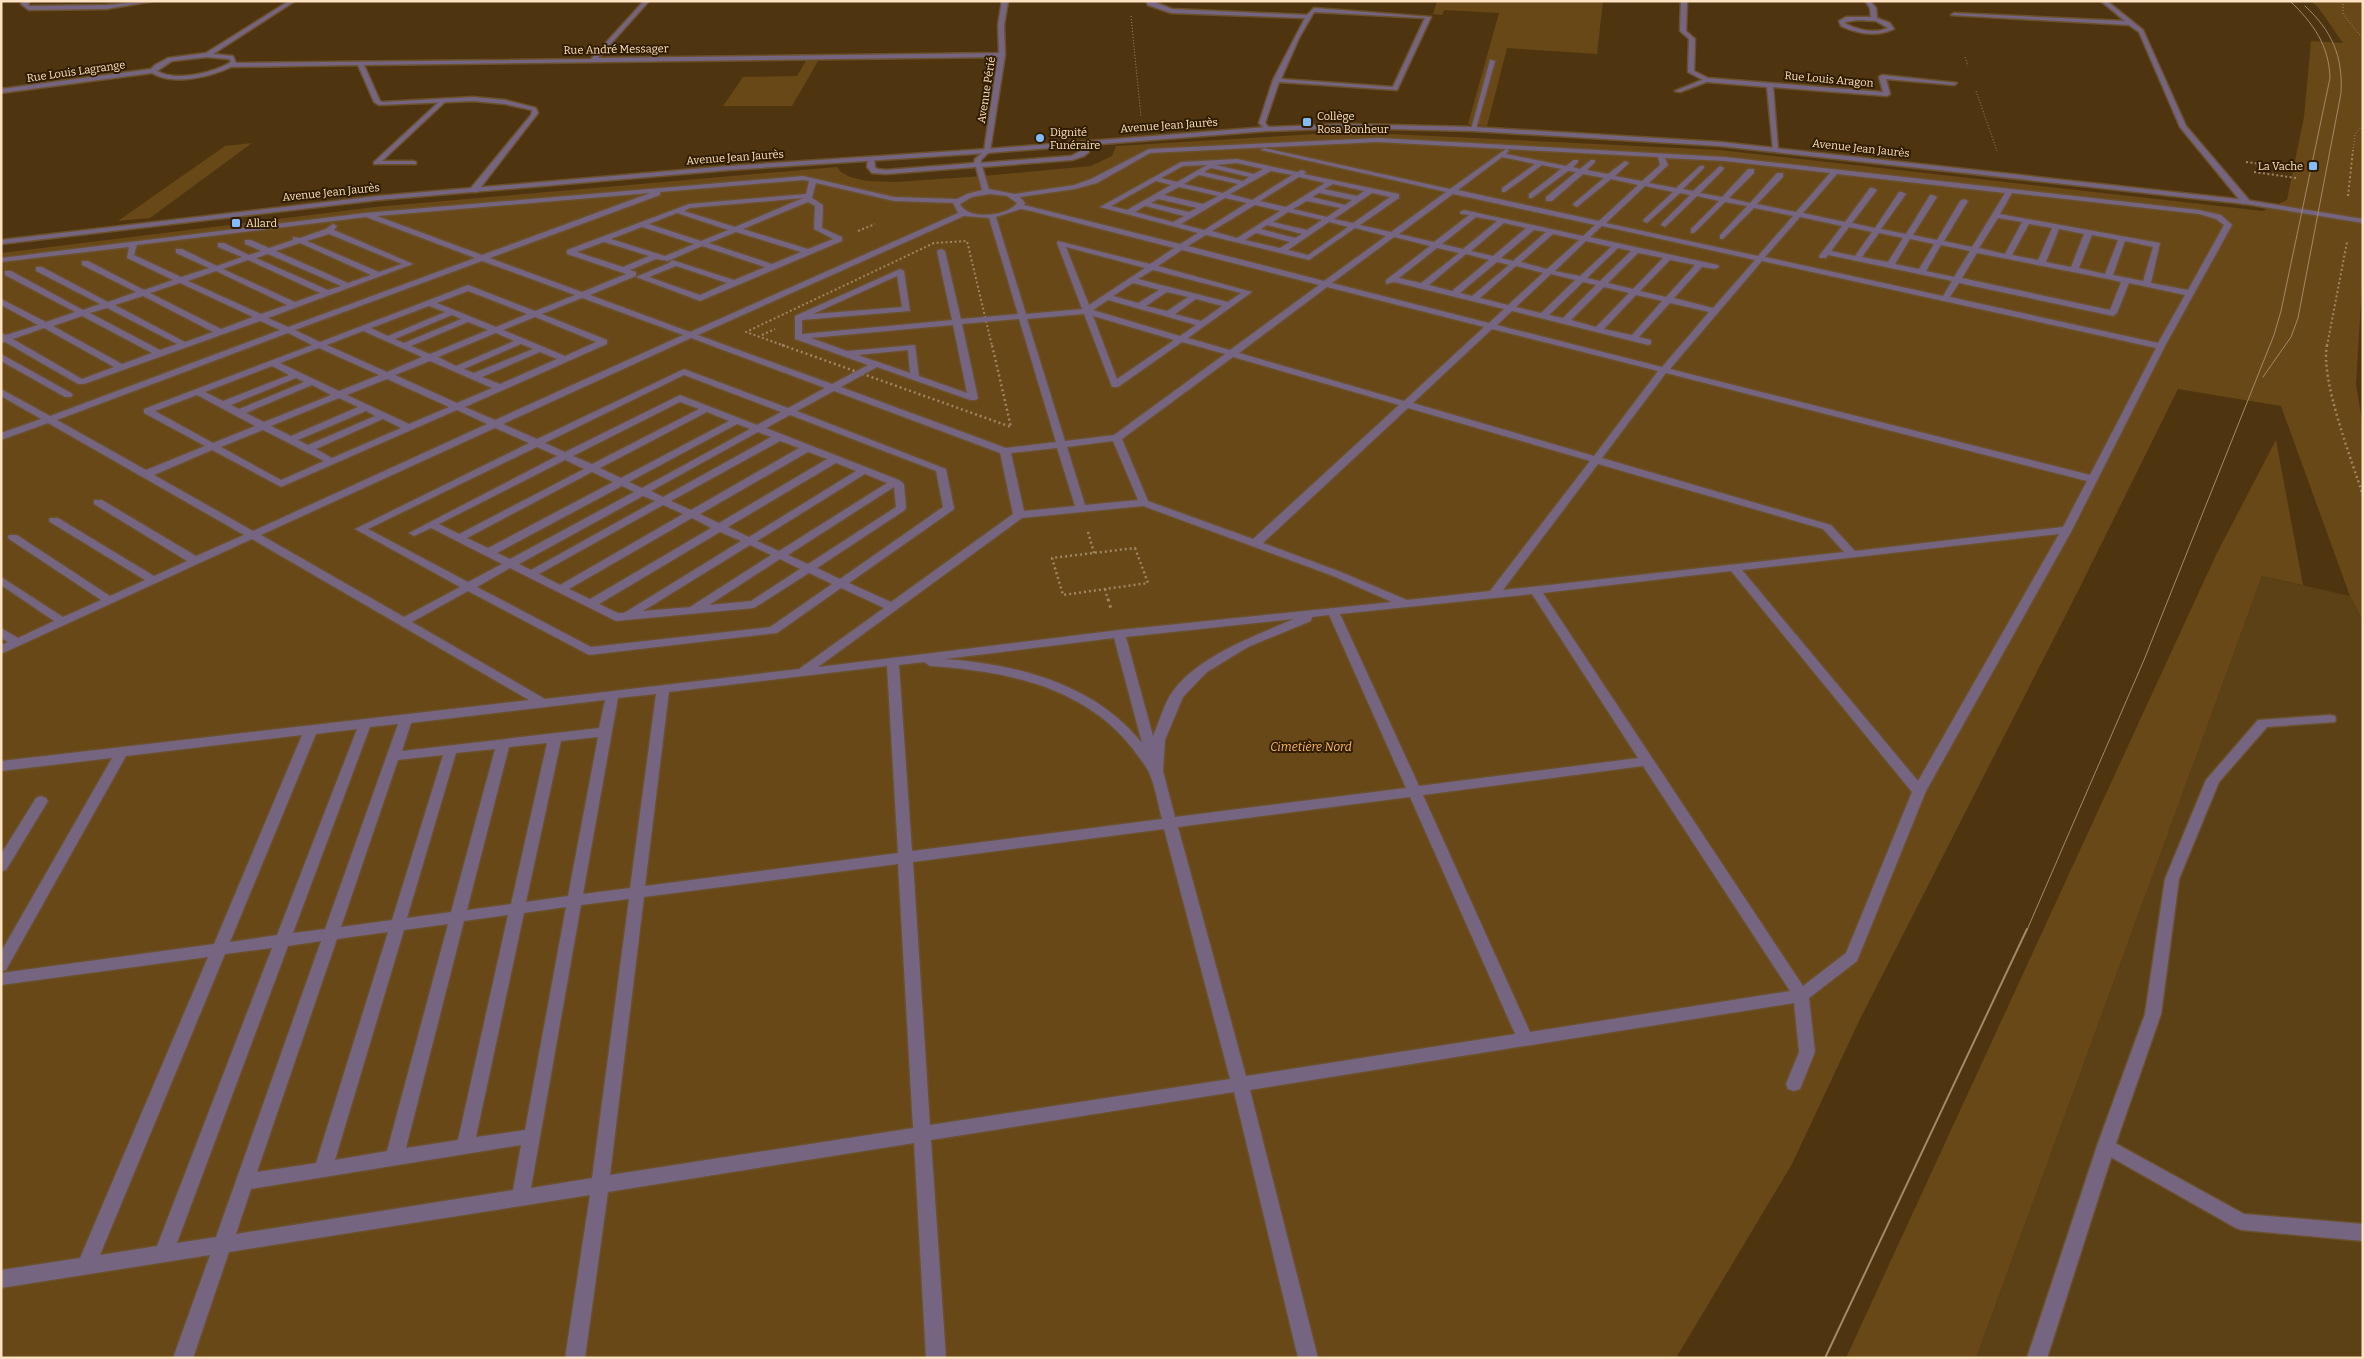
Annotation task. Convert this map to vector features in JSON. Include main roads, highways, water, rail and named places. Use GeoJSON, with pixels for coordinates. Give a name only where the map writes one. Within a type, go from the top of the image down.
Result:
{"type":"FeatureCollection","features":[{"type":"Feature","properties":{"kind":"tram line"},"geometry":{"type":"LineString","coordinates":[[2027,930],[2144,660],[2274,335],[2281,311],[2330,78],[2327,55],[2318,35],[2306,18],[2290,1]]}},
{"type":"Feature","properties":{"kind":"tram line"},"geometry":{"type":"LineString","coordinates":[[2263,377],[2291,337],[2298,318],[2341,93],[2340,67],[2334,45],[2322,25],[2305,6]]}},
{"type":"Feature","properties":{"kind":"tram line"},"geometry":{"type":"LineString","coordinates":[[1825,1358],[2027,929]]}},
{"type":"Feature","properties":{"kind":"place","name":"Collège Rosa Bonheur"},"geometry":{"type":"Point","coordinates":[1307,122]}},
{"type":"Feature","properties":{"kind":"place","name":"Dignité Funéraire"},"geometry":{"type":"Point","coordinates":[1040,138]}},
{"type":"Feature","properties":{"kind":"place","name":"La Vache"},"geometry":{"type":"Point","coordinates":[2313,166]}},
{"type":"Feature","properties":{"kind":"place","name":"Allard"},"geometry":{"type":"Point","coordinates":[236,223]}},
{"type":"Feature","properties":{"kind":"park label","name":"Cimetière Nord"},"geometry":{"type":"Point","coordinates":[1311,747]}}]}
